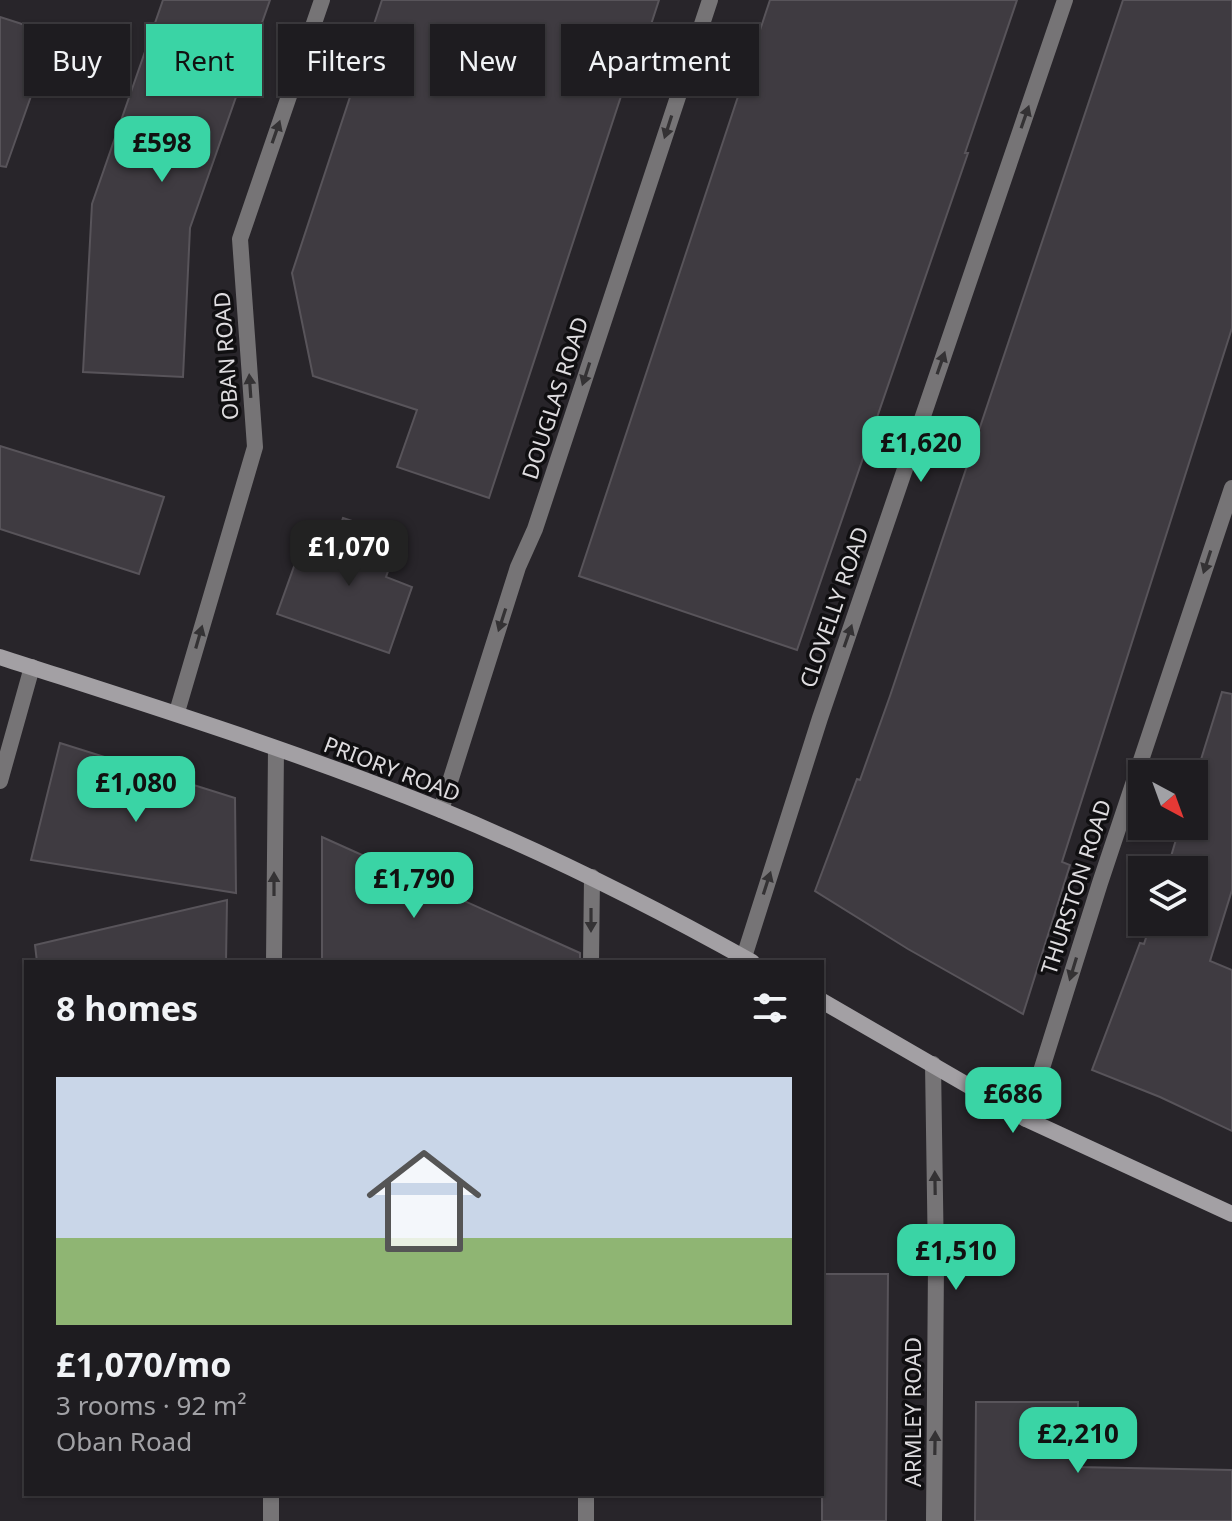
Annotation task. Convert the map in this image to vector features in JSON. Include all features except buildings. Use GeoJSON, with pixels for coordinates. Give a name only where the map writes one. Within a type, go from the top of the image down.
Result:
{"type":"FeatureCollection","features":[{"type":"Feature","properties":{"kind":"street","name":"OBAN ROAD"},"geometry":{"type":"LineString","coordinates":[[177,712],[255,447],[240,239],[322,0]]}},
{"type":"Feature","properties":{"kind":"street","name":"DOUGLAS ROAD"},"geometry":{"type":"LineString","coordinates":[[441,810],[518,567],[535,529],[710,0]]}},
{"type":"Feature","properties":{"kind":"street","name":"CLOVELLY ROAD"},"geometry":{"type":"LineString","coordinates":[[748,960],[820,718],[1065,0]]}},
{"type":"Feature","properties":{"kind":"street","name":"THURSTON ROAD"},"geometry":{"type":"LineString","coordinates":[[1026,1119],[1100,883],[1232,488]]}},
{"type":"Feature","properties":{"kind":"street","name":"PRIORY ROAD"},"geometry":{"type":"LineString","coordinates":[[0,657],[177,712],[441,810],[592,877],[748,960]]}},
{"type":"Feature","properties":{"kind":"street"},"geometry":{"type":"LineString","coordinates":[[0,781],[32,667]]}},
{"type":"Feature","properties":{"kind":"street"},"geometry":{"type":"LineString","coordinates":[[274,960],[276,749]]}},
{"type":"Feature","properties":{"kind":"street"},"geometry":{"type":"LineString","coordinates":[[591,960],[592,877]]}},
{"type":"Feature","properties":{"kind":"street"},"geometry":{"type":"LineString","coordinates":[[824,1002],[1026,1119],[1232,1214]]}},
{"type":"Feature","properties":{"kind":"street","name":"ARMLEY ROAD"},"geometry":{"type":"LineString","coordinates":[[933,1064],[936,1263],[934,1521]]}},
{"type":"Feature","properties":{"kind":"street"},"geometry":{"type":"LineString","coordinates":[[271,1496],[271,1521]]}},
{"type":"Feature","properties":{"kind":"street"},"geometry":{"type":"LineString","coordinates":[[586,1496],[586,1521]]}}]}
